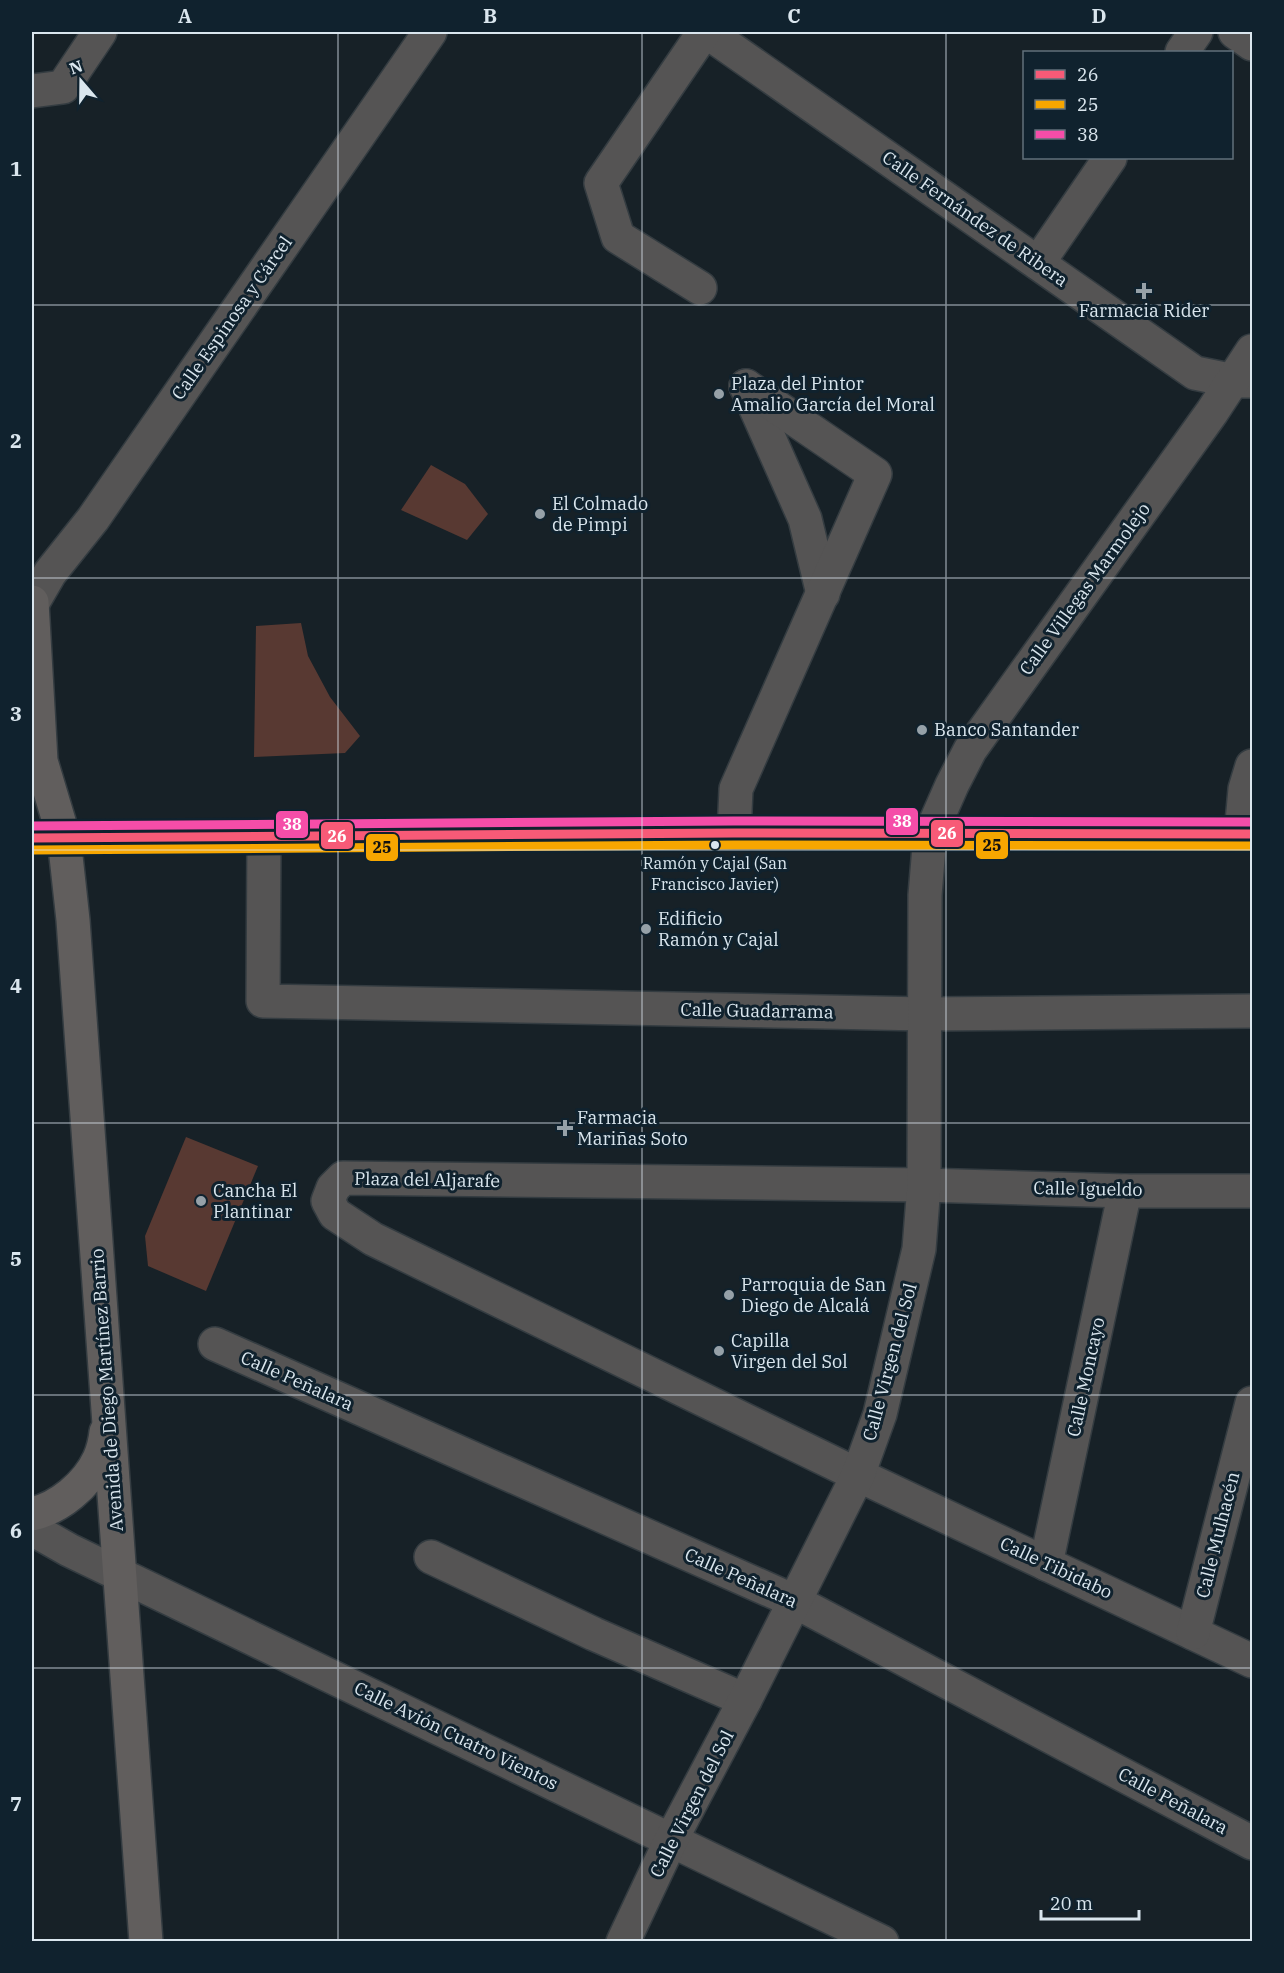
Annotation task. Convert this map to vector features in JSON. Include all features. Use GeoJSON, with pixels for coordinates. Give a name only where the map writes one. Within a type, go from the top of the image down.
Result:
{"type":"FeatureCollection","features":[{"type":"Feature","properties":{"kind":"main road","name":"Avenida de Diego Martínez Barrio"},"geometry":{"type":"LineString","coordinates":[[32,603],[41,761],[64,838],[73,920],[146,1941]]}},
{"type":"Feature","properties":{"kind":"main road"},"geometry":{"type":"LineString","coordinates":[[32,838],[734,833],[1247,834]]}},
{"type":"Feature","properties":{"kind":"main road"},"geometry":{"type":"LineString","coordinates":[[32,1514],[42,1512],[62,1501],[87,1477],[101,1455],[109,1419]]}},
{"type":"Feature","properties":{"kind":"street"},"geometry":{"type":"LineString","coordinates":[[32,91],[63,87],[100,32]]}},
{"type":"Feature","properties":{"kind":"street","name":"Calle Espinosa y Cárcel"},"geometry":{"type":"LineString","coordinates":[[32,603],[50,573],[93,519],[430,32]]}},
{"type":"Feature","properties":{"kind":"street"},"geometry":{"type":"LineString","coordinates":[[700,288],[618,237],[601,183],[706,32]]}},
{"type":"Feature","properties":{"kind":"street","name":"Calle Fernández de Ribera"},"geometry":{"type":"LineString","coordinates":[[706,32],[1195,374],[1243,381]]}},
{"type":"Feature","properties":{"kind":"street"},"geometry":{"type":"LineString","coordinates":[[1183,51],[1196,32]]}},
{"type":"Feature","properties":{"kind":"street"},"geometry":{"type":"LineString","coordinates":[[1235,32],[1252,44]]}},
{"type":"Feature","properties":{"kind":"street"},"geometry":{"type":"LineString","coordinates":[[1038,263],[1109,159]]}},
{"type":"Feature","properties":{"kind":"street","name":"Calle Villegas Marmolejo"},"geometry":{"type":"LineString","coordinates":[[930,835],[970,750],[1243,381],[1252,351]]}},
{"type":"Feature","properties":{"kind":"street"},"geometry":{"type":"LineString","coordinates":[[734,833],[736,789],[875,474],[746,386],[805,519],[822,594]]}},
{"type":"Feature","properties":{"kind":"street"},"geometry":{"type":"LineString","coordinates":[[1247,834],[1245,789],[1252,766]]}},
{"type":"Feature","properties":{"kind":"street","name":"Calle Virgen del Sol"},"geometry":{"type":"LineString","coordinates":[[623,1941],[858,1475],[880,1414],[919,1249],[924,1185],[925,895],[930,835]]}},
{"type":"Feature","properties":{"kind":"street","name":"Calle Guadarrama"},"geometry":{"type":"LineString","coordinates":[[264,837],[262,1001],[925,1014],[1252,1011]]}},
{"type":"Feature","properties":{"kind":"street","name":"Plaza del Aljarafe"},"geometry":{"type":"LineString","coordinates":[[858,1475],[373,1239],[336,1214],[328,1201],[333,1188],[343,1178],[924,1185]]}},
{"type":"Feature","properties":{"kind":"street","name":"Calle Igueldo"},"geometry":{"type":"LineString","coordinates":[[924,1185],[1125,1191],[1252,1191]]}},
{"type":"Feature","properties":{"kind":"street","name":"Calle Moncayo"},"geometry":{"type":"LineString","coordinates":[[1047,1564],[1125,1191]]}},
{"type":"Feature","properties":{"kind":"street","name":"Calle Peñalara"},"geometry":{"type":"LineString","coordinates":[[215,1344],[794,1601],[1252,1843]]}},
{"type":"Feature","properties":{"kind":"street","name":"Calle Mulhacén"},"geometry":{"type":"LineString","coordinates":[[1193,1633],[1252,1403]]}},
{"type":"Feature","properties":{"kind":"street","name":"Calle Tibidabo"},"geometry":{"type":"LineString","coordinates":[[858,1475],[1252,1661]]}},
{"type":"Feature","properties":{"kind":"street","name":"Calle Avión Cuatro Vientos"},"geometry":{"type":"LineString","coordinates":[[32,1529],[69,1550],[882,1941]]}},
{"type":"Feature","properties":{"kind":"street"},"geometry":{"type":"LineString","coordinates":[[431,1557],[636,1653],[745,1700]]}},
{"type":"Feature","properties":{"kind":"shaded area"},"geometry":{"type":"Polygon","coordinates":[[[431,465],[465,484],[488,514],[467,540],[401,510],[431,465]]]}},
{"type":"Feature","properties":{"kind":"shaded area"},"geometry":{"type":"Polygon","coordinates":[[[301,623],[308,656],[330,697],[360,736],[345,753],[254,757],[256,626],[301,623]]]}},
{"type":"Feature","properties":{"kind":"shaded area","name":"Cancha El Plantinar"},"geometry":{"type":"Polygon","coordinates":[[[186,1137],[258,1166],[206,1291],[148,1266],[145,1236],[186,1137]]]}},
{"type":"Feature","properties":{"kind":"transit line","name":"38"},"geometry":{"type":"LineString","coordinates":[[32,826],[734,821],[1252,822]]}},
{"type":"Feature","properties":{"kind":"transit line","name":"26"},"geometry":{"type":"LineString","coordinates":[[32,838],[734,833],[1252,834]]}},
{"type":"Feature","properties":{"kind":"transit line","name":"25"},"geometry":{"type":"LineString","coordinates":[[32,850],[734,845],[1252,846]]}},
{"type":"Feature","properties":{"kind":"place","name":"Farmacia Rider"},"geometry":{"type":"Point","coordinates":[1144,291]}},
{"type":"Feature","properties":{"kind":"place","name":"Plaza del Pintor Amalio García del Moral"},"geometry":{"type":"Point","coordinates":[719,394]}},
{"type":"Feature","properties":{"kind":"place","name":"El Colmado de Pimpi"},"geometry":{"type":"Point","coordinates":[540,514]}},
{"type":"Feature","properties":{"kind":"place","name":"Banco Santander"},"geometry":{"type":"Point","coordinates":[922,730]}},
{"type":"Feature","properties":{"kind":"place","name":"Ramón y Cajal (San Francisco Javier)"},"geometry":{"type":"Point","coordinates":[715,845]}},
{"type":"Feature","properties":{"kind":"place","name":"Edificio Ramón y Cajal"},"geometry":{"type":"Point","coordinates":[646,929]}},
{"type":"Feature","properties":{"kind":"place","name":"Farmacia Mariñas Soto"},"geometry":{"type":"Point","coordinates":[565,1128]}},
{"type":"Feature","properties":{"kind":"place","name":"Cancha El Plantinar"},"geometry":{"type":"Point","coordinates":[201,1201]}},
{"type":"Feature","properties":{"kind":"place","name":"Parroquia de San Diego de Alcalá"},"geometry":{"type":"Point","coordinates":[729,1295]}},
{"type":"Feature","properties":{"kind":"place","name":"Capilla Virgen del Sol"},"geometry":{"type":"Point","coordinates":[719,1351]}}]}
